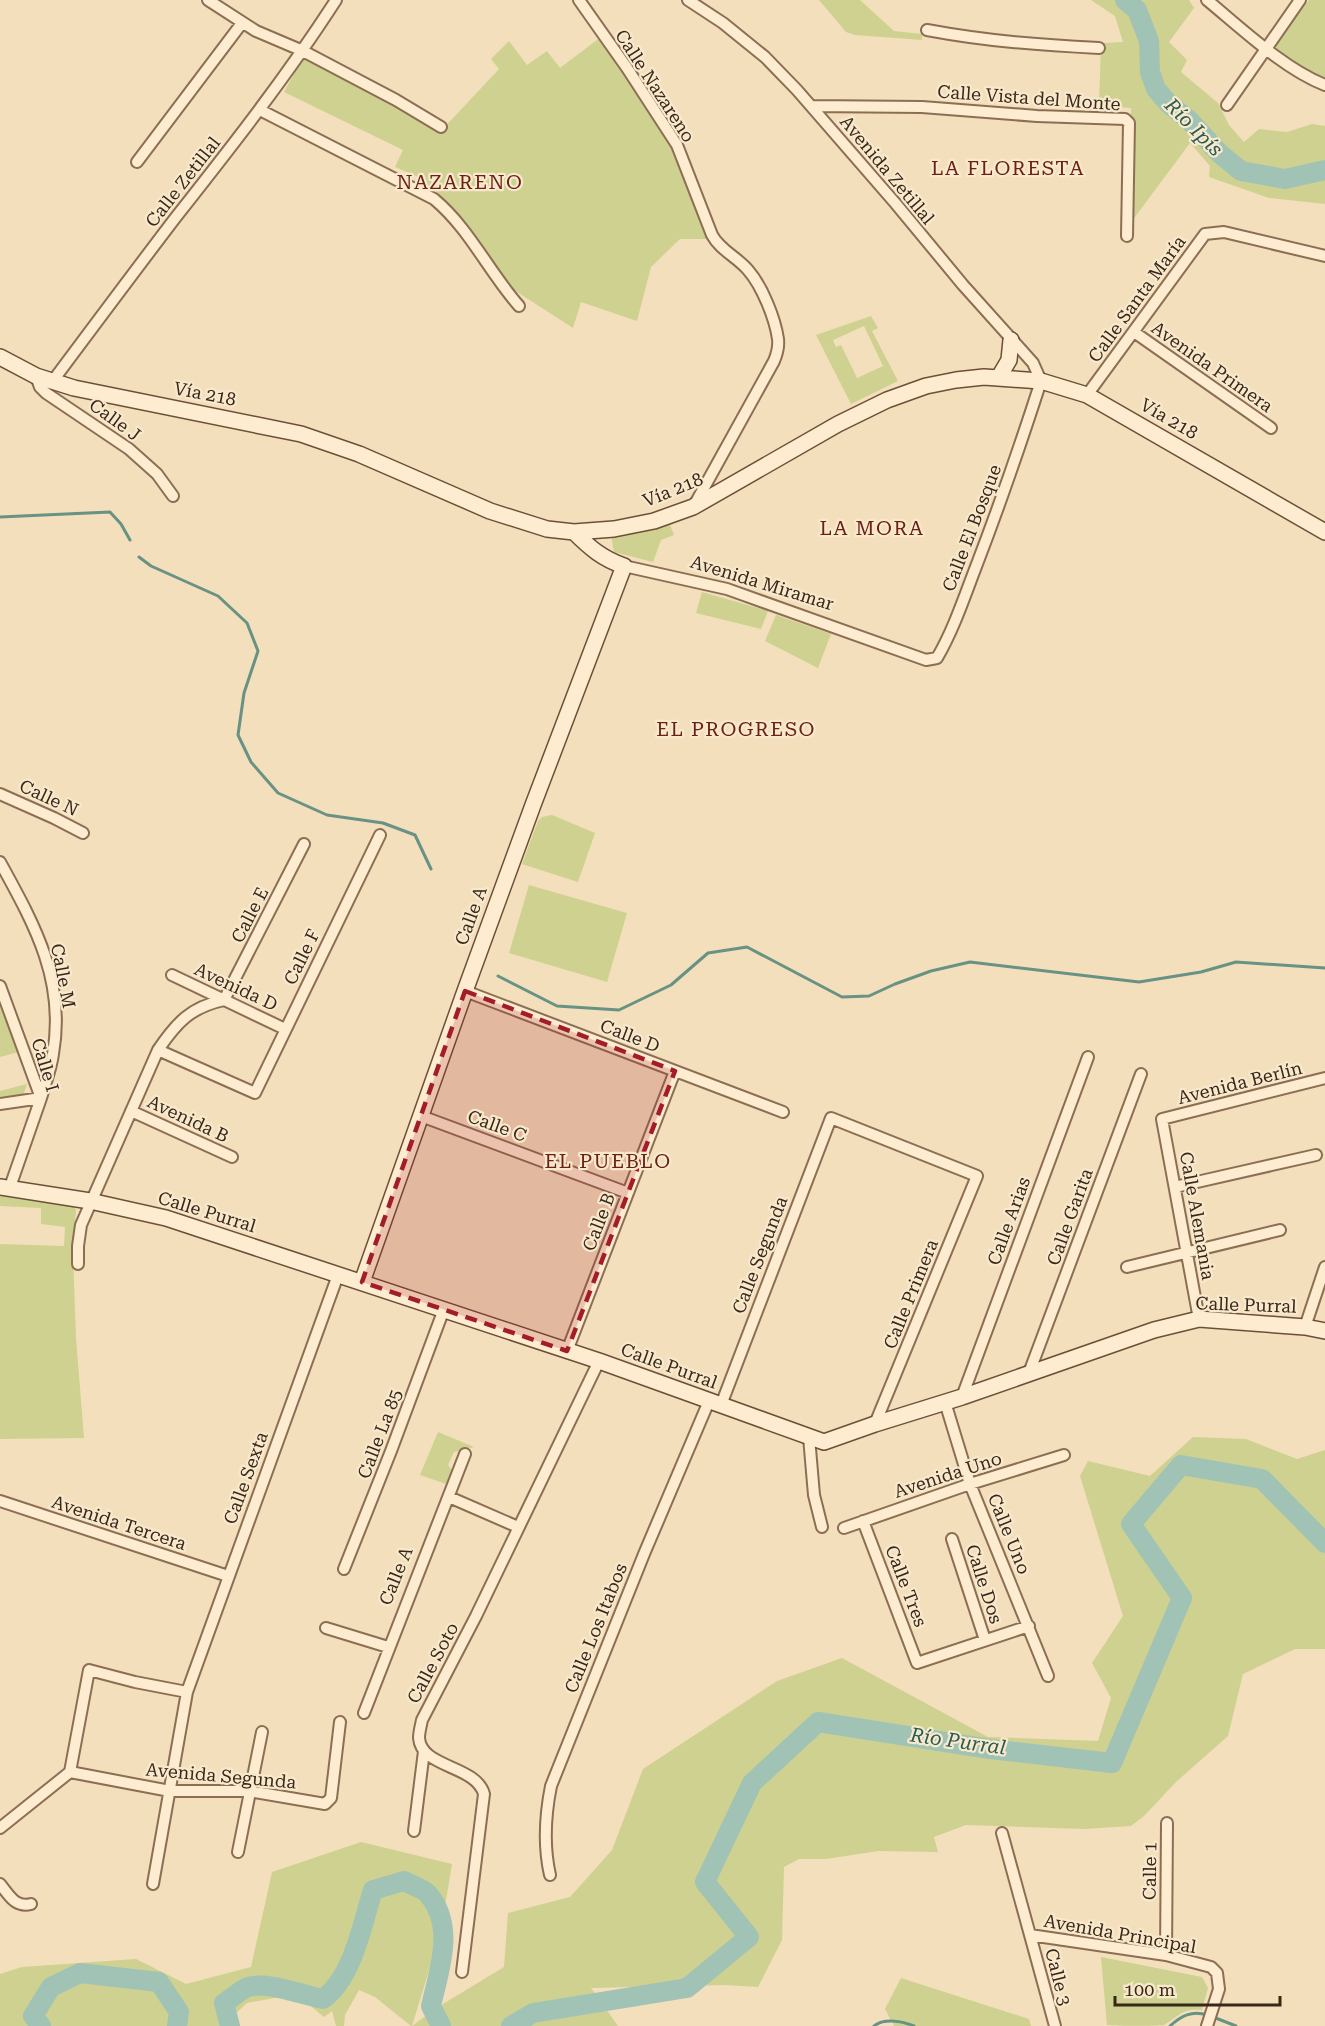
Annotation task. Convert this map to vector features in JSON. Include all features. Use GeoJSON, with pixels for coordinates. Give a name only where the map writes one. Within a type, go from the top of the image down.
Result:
{"type":"FeatureCollection","features":[{"type":"Feature","properties":{"kind":"street"},"geometry":{"type":"LineString","coordinates":[[208,0],[256,31],[303,51],[396,100],[441,127]]}},
{"type":"Feature","properties":{"kind":"street","name":"Calle Zetillal"},"geometry":{"type":"LineString","coordinates":[[52,382],[260,110],[303,51],[336,0]]}},
{"type":"Feature","properties":{"kind":"street","name":"Calle Nazareno"},"geometry":{"type":"LineString","coordinates":[[579,0],[627,68],[677,146],[712,235],[717,243],[749,272],[767,304],[778,339],[778,350],[774,361],[693,507]]}},
{"type":"Feature","properties":{"kind":"street","name":"Avenida Zetillal"},"geometry":{"type":"LineString","coordinates":[[688,0],[723,23],[765,57],[811,106],[1033,363],[1041,381]]}},
{"type":"Feature","properties":{"kind":"street"},"geometry":{"type":"LineString","coordinates":[[1207,0],[1304,75],[1325,85]]}},
{"type":"Feature","properties":{"kind":"street"},"geometry":{"type":"LineString","coordinates":[[1227,105],[1300,0]]}},
{"type":"Feature","properties":{"kind":"street"},"geometry":{"type":"LineString","coordinates":[[137,162],[242,23]]}},
{"type":"Feature","properties":{"kind":"street"},"geometry":{"type":"LineString","coordinates":[[927,30],[980,40],[1099,48]]}},
{"type":"Feature","properties":{"kind":"street","name":"Calle Vista del Monte"},"geometry":{"type":"LineString","coordinates":[[811,106],[922,107],[1036,116],[1125,118],[1129,123],[1127,236]]}},
{"type":"Feature","properties":{"kind":"street"},"geometry":{"type":"LineString","coordinates":[[260,110],[434,199],[463,230],[519,306]]}},
{"type":"Feature","properties":{"kind":"street","name":"Calle Santa María"},"geometry":{"type":"LineString","coordinates":[[1087,395],[1206,234],[1224,232],[1325,256]]}},
{"type":"Feature","properties":{"kind":"street","name":"Avenida Primera"},"geometry":{"type":"LineString","coordinates":[[1134,332],[1271,428]]}},
{"type":"Feature","properties":{"kind":"street"},"geometry":{"type":"LineString","coordinates":[[999,377],[1009,360],[1011,340]]}},
{"type":"Feature","properties":{"kind":"street","name":"Vía 218"},"geometry":{"type":"LineString","coordinates":[[0,357],[52,382],[301,434],[359,454],[490,511],[547,529],[574,532],[614,529],[654,521],[693,507],[838,424],[887,400],[926,386],[956,380],[999,377],[1041,381],[1087,395],[1325,532]]}},
{"type":"Feature","properties":{"kind":"street","name":"Calle J"},"geometry":{"type":"LineString","coordinates":[[36,376],[40,387],[46,393],[129,450],[157,474],[173,496]]}},
{"type":"Feature","properties":{"kind":"street","name":"Calle El Bosque"},"geometry":{"type":"LineString","coordinates":[[910,654],[926,660],[937,658],[944,646],[1013,468],[1041,381]]}},
{"type":"Feature","properties":{"kind":"street","name":"Avenida Miramar"},"geometry":{"type":"LineString","coordinates":[[574,532],[592,551],[607,560],[624,566],[727,589],[910,654]]}},
{"type":"Feature","properties":{"kind":"street","name":"Calle A"},"geometry":{"type":"LineString","coordinates":[[362,1282],[537,794],[624,566]]}},
{"type":"Feature","properties":{"kind":"street","name":"Calle N"},"geometry":{"type":"LineString","coordinates":[[0,794],[83,833]]}},
{"type":"Feature","properties":{"kind":"street","name":"Calle F"},"geometry":{"type":"LineString","coordinates":[[158,1050],[255,1093],[380,836]]}},
{"type":"Feature","properties":{"kind":"street","name":"Calle E"},"geometry":{"type":"LineString","coordinates":[[224,1000],[304,844]]}},
{"type":"Feature","properties":{"kind":"street","name":"Calle M"},"geometry":{"type":"LineString","coordinates":[[0,862],[38,933],[47,960],[53,991],[55,1024],[53,1054],[41,1098]]}},
{"type":"Feature","properties":{"kind":"street","name":"Avenida D"},"geometry":{"type":"LineString","coordinates":[[172,975],[285,1029]]}},
{"type":"Feature","properties":{"kind":"street","name":"Calle I"},"geometry":{"type":"LineString","coordinates":[[0,986],[41,1098],[5,1187]]}},
{"type":"Feature","properties":{"kind":"street","name":"Calle D"},"geometry":{"type":"LineString","coordinates":[[465,991],[783,1112]]}},
{"type":"Feature","properties":{"kind":"street"},"geometry":{"type":"LineString","coordinates":[[78,1264],[81,1225],[90,1200],[158,1050],[173,1029],[188,1015],[206,1004],[224,1000]]}},
{"type":"Feature","properties":{"kind":"street","name":"Calle Arias"},"geometry":{"type":"LineString","coordinates":[[962,1397],[1088,1057]]}},
{"type":"Feature","properties":{"kind":"street","name":"Calle B"},"geometry":{"type":"LineString","coordinates":[[567,1351],[675,1071]]}},
{"type":"Feature","properties":{"kind":"street","name":"Calle Garita"},"geometry":{"type":"LineString","coordinates":[[1029,1373],[1141,1074]]}},
{"type":"Feature","properties":{"kind":"street","name":"Avenida Berlín"},"geometry":{"type":"LineString","coordinates":[[1162,1119],[1325,1078]]}},
{"type":"Feature","properties":{"kind":"street"},"geometry":{"type":"LineString","coordinates":[[0,1104],[41,1098]]}},
{"type":"Feature","properties":{"kind":"street","name":"Avenida B"},"geometry":{"type":"LineString","coordinates":[[131,1111],[232,1157]]}},
{"type":"Feature","properties":{"kind":"street","name":"Calle C"},"geometry":{"type":"LineString","coordinates":[[421,1116],[628,1192]]}},
{"type":"Feature","properties":{"kind":"street","name":"Calle Primera"},"geometry":{"type":"LineString","coordinates":[[831,1118],[977,1176],[874,1424]]}},
{"type":"Feature","properties":{"kind":"street","name":"Calle Segunda"},"geometry":{"type":"LineString","coordinates":[[715,1403],[831,1118]]}},
{"type":"Feature","properties":{"kind":"street","name":"Calle Alemania"},"geometry":{"type":"LineString","coordinates":[[1162,1119],[1199,1319]]}},
{"type":"Feature","properties":{"kind":"street"},"geometry":{"type":"LineString","coordinates":[[1175,1187],[1316,1155]]}},
{"type":"Feature","properties":{"kind":"street","name":"Calle Purral"},"geometry":{"type":"LineString","coordinates":[[5,1187],[90,1200],[166,1218],[599,1361],[824,1442],[1154,1330],[1199,1319],[1305,1327],[1325,1331]]}},
{"type":"Feature","properties":{"kind":"street"},"geometry":{"type":"LineString","coordinates":[[1127,1266],[1280,1230]]}},
{"type":"Feature","properties":{"kind":"street"},"geometry":{"type":"LineString","coordinates":[[1305,1327],[1325,1267]]}},
{"type":"Feature","properties":{"kind":"street","name":"Calle Sexta"},"geometry":{"type":"LineString","coordinates":[[153,1884],[187,1692],[338,1275]]}},
{"type":"Feature","properties":{"kind":"street","name":"Calle La 85"},"geometry":{"type":"LineString","coordinates":[[344,1569],[444,1309]]}},
{"type":"Feature","properties":{"kind":"street","name":"Calle Soto"},"geometry":{"type":"LineString","coordinates":[[414,1831],[424,1751],[419,1737],[422,1720],[476,1616],[599,1361]]}},
{"type":"Feature","properties":{"kind":"street","name":"Calle Uno"},"geometry":{"type":"LineString","coordinates":[[945,1402],[970,1484],[1048,1676]]}},
{"type":"Feature","properties":{"kind":"street","name":"Calle Los Itabos"},"geometry":{"type":"LineString","coordinates":[[550,1875],[545,1852],[545,1833],[551,1786],[635,1575],[715,1403]]}},
{"type":"Feature","properties":{"kind":"street"},"geometry":{"type":"LineString","coordinates":[[809,1437],[814,1495],[822,1527]]}},
{"type":"Feature","properties":{"kind":"street","name":"Calle A"},"geometry":{"type":"LineString","coordinates":[[364,1713],[465,1454]]}},
{"type":"Feature","properties":{"kind":"street","name":"Avenida Uno"},"geometry":{"type":"LineString","coordinates":[[844,1528],[970,1484],[1064,1455]]}},
{"type":"Feature","properties":{"kind":"street"},"geometry":{"type":"LineString","coordinates":[[449,1497],[518,1527]]}},
{"type":"Feature","properties":{"kind":"street","name":"Avenida Tercera"},"geometry":{"type":"LineString","coordinates":[[0,1501],[228,1576]]}},
{"type":"Feature","properties":{"kind":"street","name":"Calle Tres"},"geometry":{"type":"LineString","coordinates":[[863,1521],[917,1663],[985,1640]]}},
{"type":"Feature","properties":{"kind":"street","name":"Calle Dos"},"geometry":{"type":"LineString","coordinates":[[952,1539],[985,1640]]}},
{"type":"Feature","properties":{"kind":"street"},"geometry":{"type":"LineString","coordinates":[[985,1640],[1029,1626]]}},
{"type":"Feature","properties":{"kind":"street"},"geometry":{"type":"LineString","coordinates":[[326,1628],[388,1647]]}},
{"type":"Feature","properties":{"kind":"street"},"geometry":{"type":"LineString","coordinates":[[0,1828],[70,1772],[88,1670],[187,1692]]}},
{"type":"Feature","properties":{"kind":"street","name":"Avenida Segunda"},"geometry":{"type":"LineString","coordinates":[[70,1772],[170,1791],[249,1791],[325,1804],[331,1798],[340,1722]]}},
{"type":"Feature","properties":{"kind":"street"},"geometry":{"type":"LineString","coordinates":[[238,1852],[262,1732]]}},
{"type":"Feature","properties":{"kind":"street"},"geometry":{"type":"LineString","coordinates":[[424,1751],[479,1782],[484,1794],[462,1972]]}},
{"type":"Feature","properties":{"kind":"street","name":"Calle 1"},"geometry":{"type":"LineString","coordinates":[[1166,1955],[1167,1823]]}},
{"type":"Feature","properties":{"kind":"street","name":"Calle 3"},"geometry":{"type":"LineString","coordinates":[[1002,1833],[1054,2026]]}},
{"type":"Feature","properties":{"kind":"street"},"geometry":{"type":"LineString","coordinates":[[0,1884],[16,1904],[23,1906],[31,1904]]}},
{"type":"Feature","properties":{"kind":"street","name":"Avenida Principal"},"geometry":{"type":"LineString","coordinates":[[1030,1935],[1166,1955],[1211,1967],[1217,1973],[1220,1989],[1207,2026]]}},
{"type":"Feature","properties":{"kind":"highlighted area"},"geometry":{"type":"Polygon","coordinates":[[[465,991],[675,1071],[567,1351],[362,1282],[465,991]]]}},
{"type":"Feature","properties":{"kind":"green space"},"geometry":{"type":"Polygon","coordinates":[[[819,0],[860,0],[894,31],[922,34],[922,40],[855,35],[846,32],[819,0]]]}},
{"type":"Feature","properties":{"kind":"green space"},"geometry":{"type":"Polygon","coordinates":[[[1091,0],[1189,0],[1194,8],[1169,42],[1187,60],[1181,72],[1218,103],[1229,125],[1244,142],[1259,129],[1287,132],[1312,124],[1325,126],[1325,204],[1269,198],[1209,177],[1210,166],[1190,143],[1129,225],[1131,108],[1099,105],[1101,46],[1105,43],[1123,42],[1115,16],[1091,0]]]}},
{"type":"Feature","properties":{"kind":"green space"},"geometry":{"type":"Polygon","coordinates":[[[1309,0],[1325,0],[1325,80],[1307,71],[1274,47],[1309,0]]]}},
{"type":"Feature","properties":{"kind":"green space"},"geometry":{"type":"Polygon","coordinates":[[[601,37],[676,151],[710,239],[680,239],[651,267],[637,321],[581,302],[573,328],[514,290],[452,207],[416,176],[395,167],[403,150],[284,92],[304,56],[440,132],[499,69],[491,59],[509,41],[527,65],[547,51],[560,68],[601,37]]]}},
{"type":"Feature","properties":{"kind":"green space"},"geometry":{"type":"Polygon","coordinates":[[[871,316],[878,328],[872,331],[898,381],[851,404],[816,335],[871,316]],[[864,326],[833,340],[836,347],[841,345],[857,378],[883,366],[864,326]]]}},
{"type":"Feature","properties":{"kind":"green space"},"geometry":{"type":"Polygon","coordinates":[[[668,520],[674,535],[661,540],[653,562],[614,552],[611,535],[668,520]]]}},
{"type":"Feature","properties":{"kind":"green space"},"geometry":{"type":"Polygon","coordinates":[[[702,592],[768,611],[761,629],[696,613],[702,592]]]}},
{"type":"Feature","properties":{"kind":"green space"},"geometry":{"type":"Polygon","coordinates":[[[776,615],[831,634],[818,668],[765,641],[776,615]]]}},
{"type":"Feature","properties":{"kind":"green space"},"geometry":{"type":"Polygon","coordinates":[[[552,815],[595,833],[578,882],[522,864],[538,821],[542,817],[552,815]]]}},
{"type":"Feature","properties":{"kind":"green space"},"geometry":{"type":"Polygon","coordinates":[[[529,885],[627,913],[607,982],[509,953],[529,885]]]}},
{"type":"Feature","properties":{"kind":"green space"},"geometry":{"type":"Polygon","coordinates":[[[0,1006],[19,1052],[0,1057],[0,1006]]]}},
{"type":"Feature","properties":{"kind":"green space"},"geometry":{"type":"Polygon","coordinates":[[[27,1084],[23,1096],[0,1099],[0,1091],[27,1084]]]}},
{"type":"Feature","properties":{"kind":"green space"},"geometry":{"type":"Polygon","coordinates":[[[0,1196],[50,1200],[76,1209],[73,1254],[76,1338],[84,1438],[0,1439],[0,1244],[64,1246],[65,1227],[41,1224],[41,1208],[0,1206],[0,1196]]]}},
{"type":"Feature","properties":{"kind":"green space"},"geometry":{"type":"Polygon","coordinates":[[[438,1432],[474,1447],[454,1452],[448,1465],[452,1470],[446,1484],[420,1475],[438,1432]]]}},
{"type":"Feature","properties":{"kind":"green space"},"geometry":{"type":"Polygon","coordinates":[[[1193,1437],[1246,1439],[1297,1459],[1325,1450],[1325,1649],[1295,1649],[1243,1674],[1228,1736],[1131,1826],[1084,1829],[966,1825],[934,1837],[938,1852],[878,1851],[826,1859],[799,1859],[784,1867],[782,1940],[758,1987],[724,1985],[591,1988],[618,2026],[412,2026],[438,2007],[504,1967],[508,1913],[570,1897],[612,1850],[643,1769],[777,1681],[842,1658],[988,1737],[1098,1741],[1111,1698],[1092,1663],[1123,1616],[1080,1476],[1088,1461],[1150,1476],[1193,1437]]]}},
{"type":"Feature","properties":{"kind":"green space"},"geometry":{"type":"Polygon","coordinates":[[[361,1842],[452,1864],[441,1931],[412,2026],[375,1997],[359,1990],[345,2015],[344,2026],[336,2026],[332,2011],[324,2017],[296,1994],[247,2003],[236,2013],[236,2026],[0,2026],[0,1974],[22,1967],[136,1959],[186,1984],[251,1967],[272,1872],[361,1842]]]}},
{"type":"Feature","properties":{"kind":"green space"},"geometry":{"type":"Polygon","coordinates":[[[1101,1957],[1202,1977],[1208,1988],[1202,2010],[1185,2011],[1164,2025],[1107,2025],[1101,1957]]]}},
{"type":"Feature","properties":{"kind":"green space"},"geometry":{"type":"Polygon","coordinates":[[[901,1978],[1029,2019],[1031,2026],[894,2026],[885,2009],[901,1978]]]}},
{"type":"Feature","properties":{"kind":"waterway","name":"Río Ipís"},"geometry":{"type":"LineString","coordinates":[[1125,0],[1137,10],[1149,41],[1150,72],[1156,89],[1219,153],[1241,171],[1285,179],[1325,170]]}},
{"type":"Feature","properties":{"kind":"waterway"},"geometry":{"type":"LineString","coordinates":[[0,517],[110,512],[121,524],[130,540]]}},
{"type":"Feature","properties":{"kind":"waterway"},"geometry":{"type":"LineString","coordinates":[[139,557],[151,566],[218,596],[247,623],[258,651],[244,693],[238,735],[251,762],[278,793],[327,815],[383,823],[415,835],[431,869]]}},
{"type":"Feature","properties":{"kind":"waterway"},"geometry":{"type":"LineString","coordinates":[[498,976],[557,1006],[619,1010],[671,985],[708,953],[747,947],[842,997],[869,996],[931,971],[970,962],[1139,982],[1201,972],[1236,962],[1325,968]]}},
{"type":"Feature","properties":{"kind":"waterway","name":"Río Purral"},"geometry":{"type":"LineString","coordinates":[[511,2026],[533,2013],[687,1988],[749,1937],[705,1882],[752,1783],[818,1722],[990,1749],[1112,1763],[1182,1598],[1131,1524],[1181,1465],[1262,1479],[1325,1543]]}},
{"type":"Feature","properties":{"kind":"waterway","name":"Río Purral"},"geometry":{"type":"LineString","coordinates":[[230,2026],[224,2003],[248,1987],[275,1987],[323,1999],[342,1978],[349,1964],[373,1890],[404,1881],[428,1894],[441,1920],[443,1949],[431,2006],[441,2026]]}},
{"type":"Feature","properties":{"kind":"waterway","name":"Río Purral"},"geometry":{"type":"LineString","coordinates":[[41,2026],[33,2016],[51,1987],[80,1973],[159,1982],[179,2012],[177,2026]]}},
{"type":"Feature","properties":{"kind":"waterway"},"geometry":{"type":"LineString","coordinates":[[1170,2026],[1187,2015],[1196,2013],[1207,2015]]}},
{"type":"Feature","properties":{"kind":"waterway"},"geometry":{"type":"LineString","coordinates":[[1213,2017],[1236,2026]]}},
{"type":"Feature","properties":{"kind":"waterway"},"geometry":{"type":"LineString","coordinates":[[874,2026],[878,2023],[893,2021],[914,2026]]}},
{"type":"Feature","properties":{"kind":"district","name":"LA FLORESTA"},"geometry":{"type":"Point","coordinates":[1008,168]}},
{"type":"Feature","properties":{"kind":"district","name":"NAZARENO"},"geometry":{"type":"Point","coordinates":[460,182]}},
{"type":"Feature","properties":{"kind":"district","name":"LA MORA"},"geometry":{"type":"Point","coordinates":[872,528]}},
{"type":"Feature","properties":{"kind":"district","name":"EL PROGRESO"},"geometry":{"type":"Point","coordinates":[736,729]}},
{"type":"Feature","properties":{"kind":"district","name":"EL PUEBLO"},"geometry":{"type":"Point","coordinates":[608,1161]}}]}
